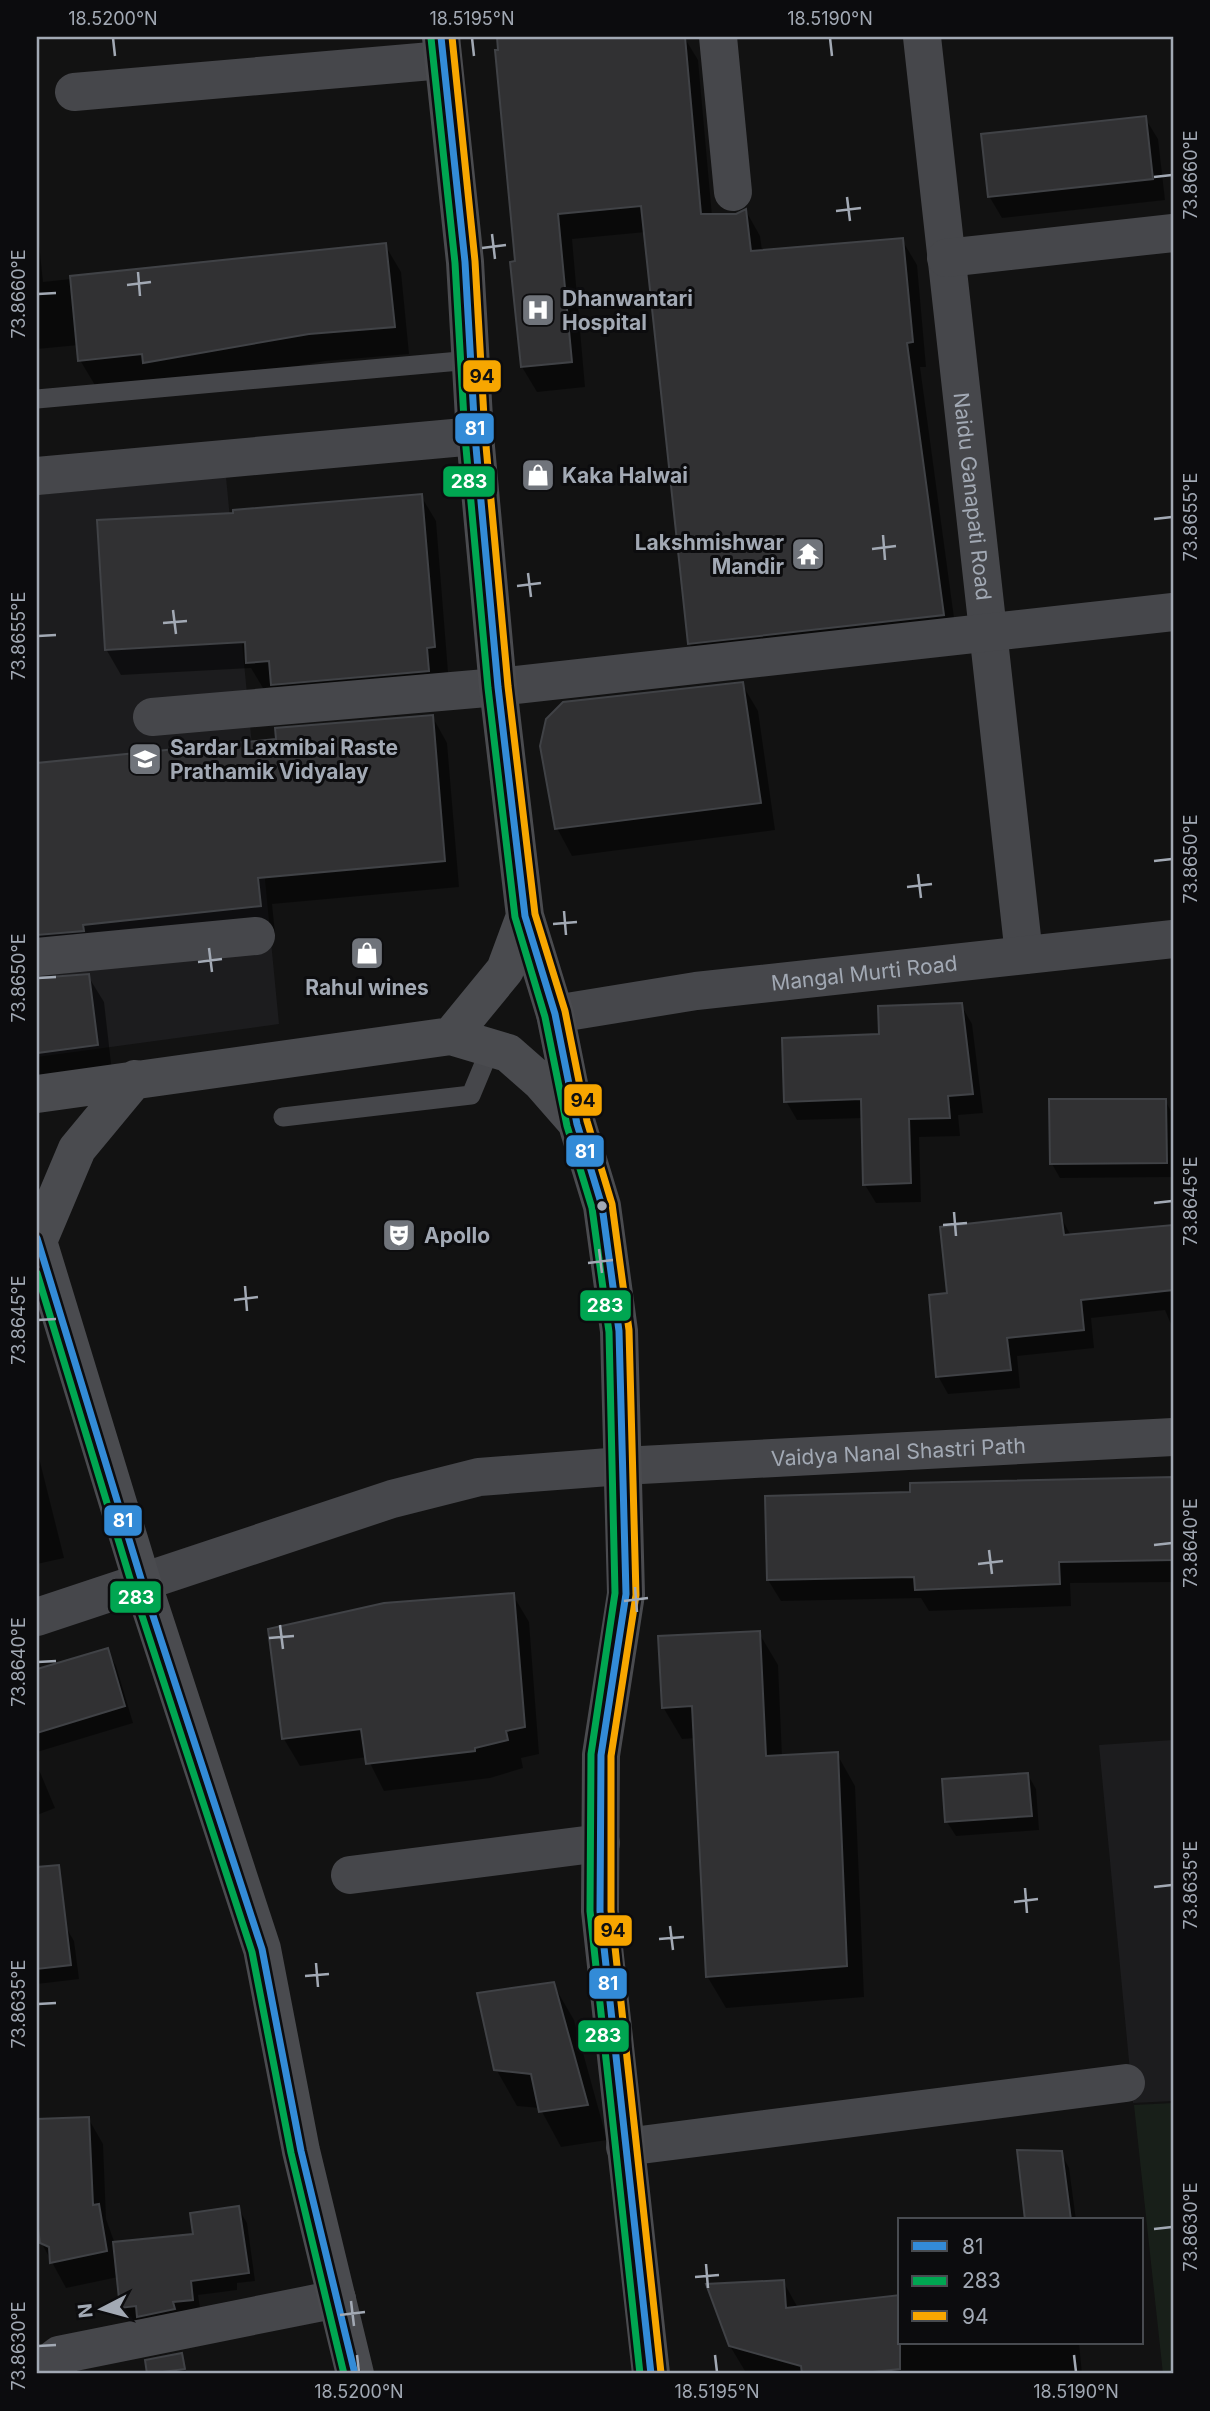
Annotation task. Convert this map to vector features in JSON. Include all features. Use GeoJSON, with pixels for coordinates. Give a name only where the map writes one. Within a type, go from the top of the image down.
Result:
{"type":"FeatureCollection","features":[{"type":"Feature","properties":{"kind":"street"},"geometry":{"type":"LineString","coordinates":[[718,37],[733,192]]}},
{"type":"Feature","properties":{"kind":"street","name":"Naidu Ganapati Road"},"geometry":{"type":"LineString","coordinates":[[922,37],[1024,956]]}},
{"type":"Feature","properties":{"kind":"street"},"geometry":{"type":"LineString","coordinates":[[74,92],[442,48],[465,262],[475,436],[498,687],[525,916],[555,1014],[577,1124],[602,1206],[619,1331],[626,1594],[601,1755],[600,1911],[651,2374]]}},
{"type":"Feature","properties":{"kind":"street"},"geometry":{"type":"LineString","coordinates":[[946,258],[1173,233]]}},
{"type":"Feature","properties":{"kind":"street"},"geometry":{"type":"LineString","coordinates":[[37,476],[475,436]]}},
{"type":"Feature","properties":{"kind":"street"},"geometry":{"type":"LineString","coordinates":[[152,717],[498,687],[988,630],[1173,612]]}},
{"type":"Feature","properties":{"kind":"street"},"geometry":{"type":"LineString","coordinates":[[451,1035],[505,970],[525,916]]}},
{"type":"Feature","properties":{"kind":"street"},"geometry":{"type":"LineString","coordinates":[[37,957],[256,936]]}},
{"type":"Feature","properties":{"kind":"street","name":"Mangal Murti Road"},"geometry":{"type":"LineString","coordinates":[[555,1014],[696,991],[1173,939]]}},
{"type":"Feature","properties":{"kind":"street"},"geometry":{"type":"LineString","coordinates":[[37,1094],[451,1035],[508,1053],[541,1082],[577,1124]]}},
{"type":"Feature","properties":{"kind":"street"},"geometry":{"type":"LineString","coordinates":[[135,1079],[77,1149],[38,1238],[142,1582],[262,1949],[301,2151],[355,2374]]}},
{"type":"Feature","properties":{"kind":"street","name":"Vaidya Nanal Shastri Path"},"geometry":{"type":"LineString","coordinates":[[37,1616],[392,1499],[479,1477],[622,1466],[1173,1437]]}},
{"type":"Feature","properties":{"kind":"street"},"geometry":{"type":"LineString","coordinates":[[350,1874],[601,1843]]}},
{"type":"Feature","properties":{"kind":"street"},"geometry":{"type":"LineString","coordinates":[[625,2147],[1126,2083]]}},
{"type":"Feature","properties":{"kind":"street"},"geometry":{"type":"LineString","coordinates":[[37,2372],[59,2355],[337,2299]]}},
{"type":"Feature","properties":{"kind":"lane"},"geometry":{"type":"LineString","coordinates":[[37,399],[471,360]]}},
{"type":"Feature","properties":{"kind":"lane"},"geometry":{"type":"LineString","coordinates":[[284,1118],[471,1095],[491,1047]]}},
{"type":"Feature","properties":{"kind":"shaded area","name":"Sardar Laxmibai Raste Prathamik Vidyalay"},"geometry":{"type":"Polygon","coordinates":[[[226,477],[279,1024],[37,1057],[37,495],[226,477]]]}},
{"type":"Feature","properties":{"kind":"shaded area"},"geometry":{"type":"Polygon","coordinates":[[[1173,1740],[1173,2101],[1133,2103],[1099,1745],[1173,1740]]]}},
{"type":"Feature","properties":{"kind":"shaded area"},"geometry":{"type":"Polygon","coordinates":[[[1173,2103],[1173,2374],[1163,2374],[1134,2105],[1173,2103]]]}},
{"type":"Feature","properties":{"kind":"building"},"geometry":{"type":"Polygon","coordinates":[[[497,37],[685,37],[701,214],[736,214],[746,209],[751,251],[903,238],[913,342],[907,343],[944,615],[688,644],[641,206],[558,214],[572,362],[521,367],[510,262],[515,261],[495,50],[498,50],[497,37]]]}},
{"type":"Feature","properties":{"kind":"building"},"geometry":{"type":"Polygon","coordinates":[[[1146,116],[1153,179],[988,197],[981,134],[1146,116]]]}},
{"type":"Feature","properties":{"kind":"building"},"geometry":{"type":"Polygon","coordinates":[[[386,243],[395,327],[309,334],[143,363],[142,354],[78,361],[70,276],[386,243]]]}},
{"type":"Feature","properties":{"kind":"building"},"geometry":{"type":"Polygon","coordinates":[[[422,494],[435,647],[427,648],[429,671],[271,685],[269,661],[246,663],[245,642],[105,650],[97,520],[233,513],[233,510],[422,494]]]}},
{"type":"Feature","properties":{"kind":"building"},"geometry":{"type":"Polygon","coordinates":[[[743,682],[761,803],[555,829],[540,746],[546,719],[563,702],[743,682]]]}},
{"type":"Feature","properties":{"kind":"building"},"geometry":{"type":"Polygon","coordinates":[[[433,715],[445,861],[258,878],[261,906],[83,925],[84,931],[37,935],[37,763],[276,739],[275,728],[433,715]]]}},
{"type":"Feature","properties":{"kind":"building"},"geometry":{"type":"Polygon","coordinates":[[[89,974],[98,1045],[37,1053],[37,978],[89,974]]]}},
{"type":"Feature","properties":{"kind":"building"},"geometry":{"type":"Polygon","coordinates":[[[962,1003],[973,1094],[948,1096],[950,1118],[909,1119],[911,1183],[863,1185],[861,1099],[784,1102],[782,1038],[879,1034],[878,1006],[962,1003]]]}},
{"type":"Feature","properties":{"kind":"building"},"geometry":{"type":"Polygon","coordinates":[[[1049,1099],[1166,1099],[1167,1163],[1050,1164],[1049,1099]]]}},
{"type":"Feature","properties":{"kind":"building"},"geometry":{"type":"Polygon","coordinates":[[[1061,1213],[1064,1235],[1173,1225],[1173,1290],[1081,1300],[1084,1330],[1007,1338],[1011,1370],[936,1377],[929,1295],[947,1293],[940,1227],[1061,1213]]]}},
{"type":"Feature","properties":{"kind":"building"},"geometry":{"type":"Polygon","coordinates":[[[1173,1477],[1173,1560],[1059,1562],[1060,1584],[915,1590],[914,1577],[767,1580],[765,1496],[910,1492],[910,1483],[1173,1477]]]}},
{"type":"Feature","properties":{"kind":"building"},"geometry":{"type":"Polygon","coordinates":[[[514,1593],[525,1727],[506,1731],[508,1740],[475,1748],[475,1751],[366,1764],[361,1729],[282,1739],[268,1629],[384,1603],[514,1593]]]}},
{"type":"Feature","properties":{"kind":"building"},"geometry":{"type":"Polygon","coordinates":[[[760,1631],[766,1756],[838,1752],[847,1966],[706,1977],[692,1706],[662,1708],[658,1636],[760,1631]]]}},
{"type":"Feature","properties":{"kind":"building"},"geometry":{"type":"Polygon","coordinates":[[[108,1648],[125,1706],[37,1733],[37,1669],[108,1648]]]}},
{"type":"Feature","properties":{"kind":"building"},"geometry":{"type":"Polygon","coordinates":[[[1028,1773],[1032,1816],[945,1822],[942,1779],[1028,1773]]]}},
{"type":"Feature","properties":{"kind":"building"},"geometry":{"type":"Polygon","coordinates":[[[59,1865],[71,1965],[37,1969],[37,1867],[59,1865]]]}},
{"type":"Feature","properties":{"kind":"building"},"geometry":{"type":"Polygon","coordinates":[[[554,1982],[588,2105],[539,2112],[531,2074],[494,2070],[477,1993],[554,1982]]]}},
{"type":"Feature","properties":{"kind":"building"},"geometry":{"type":"Polygon","coordinates":[[[89,2117],[93,2205],[99,2204],[107,2251],[50,2263],[49,2247],[40,2243],[37,2221],[37,2119],[89,2117]]]}},
{"type":"Feature","properties":{"kind":"building"},"geometry":{"type":"Polygon","coordinates":[[[1017,2150],[1062,2151],[1071,2218],[1025,2218],[1017,2150]]]}},
{"type":"Feature","properties":{"kind":"building"},"geometry":{"type":"Polygon","coordinates":[[[239,2206],[249,2273],[191,2281],[193,2300],[173,2302],[175,2309],[137,2317],[136,2306],[120,2308],[113,2242],[193,2234],[190,2213],[239,2206]]]}},
{"type":"Feature","properties":{"kind":"building"},"geometry":{"type":"Polygon","coordinates":[[[784,2280],[786,2308],[898,2295],[900,2369],[854,2374],[802,2374],[801,2366],[729,2346],[706,2284],[784,2280]]]}},
{"type":"Feature","properties":{"kind":"building"},"geometry":{"type":"Polygon","coordinates":[[[182,2353],[185,2369],[147,2374],[145,2360],[182,2353]]]}},
{"type":"Feature","properties":{"kind":"transit line","name":"81"},"geometry":{"type":"LineString","coordinates":[[441,37],[465,262],[475,436],[498,687],[525,916],[555,1014],[577,1124],[602,1206],[619,1331],[626,1594],[601,1755],[600,1911],[651,2374]]}},
{"type":"Feature","properties":{"kind":"transit line","name":"94"},"geometry":{"type":"LineString","coordinates":[[452,37],[475,261],[485,435],[508,686],[535,914],[565,1011],[587,1121],[612,1204],[629,1330],[636,1595],[611,1756],[611,1910],[661,2373]]}},
{"type":"Feature","properties":{"kind":"transit line","name":"283"},"geometry":{"type":"LineString","coordinates":[[431,38],[455,263],[465,437],[488,688],[515,917],[545,1017],[567,1126],[592,1208],[609,1332],[615,1593],[591,1754],[590,1911],[640,2374]]}},
{"type":"Feature","properties":{"kind":"transit line","name":"81"},"geometry":{"type":"LineString","coordinates":[[37,1238],[142,1582],[262,1949],[301,2151],[355,2374]]}},
{"type":"Feature","properties":{"kind":"transit line","name":"283"},"geometry":{"type":"LineString","coordinates":[[37,1273],[132,1585],[252,1952],[291,2153],[344,2374]]}},
{"type":"Feature","properties":{"kind":"place","name":"Dhanwantari Hospital"},"geometry":{"type":"Point","coordinates":[538,310]}},
{"type":"Feature","properties":{"kind":"place","name":"Kaka Halwai"},"geometry":{"type":"Point","coordinates":[538,475]}},
{"type":"Feature","properties":{"kind":"place","name":"Lakshmishwar Mandir"},"geometry":{"type":"Point","coordinates":[808,554]}},
{"type":"Feature","properties":{"kind":"place","name":"Sardar Laxmibai Raste Prathamik Vidyalay"},"geometry":{"type":"Point","coordinates":[145,759]}},
{"type":"Feature","properties":{"kind":"place","name":"Rahul wines"},"geometry":{"type":"Point","coordinates":[367,953]}},
{"type":"Feature","properties":{"kind":"place","name":"Apollo"},"geometry":{"type":"Point","coordinates":[399,1235]}}]}
